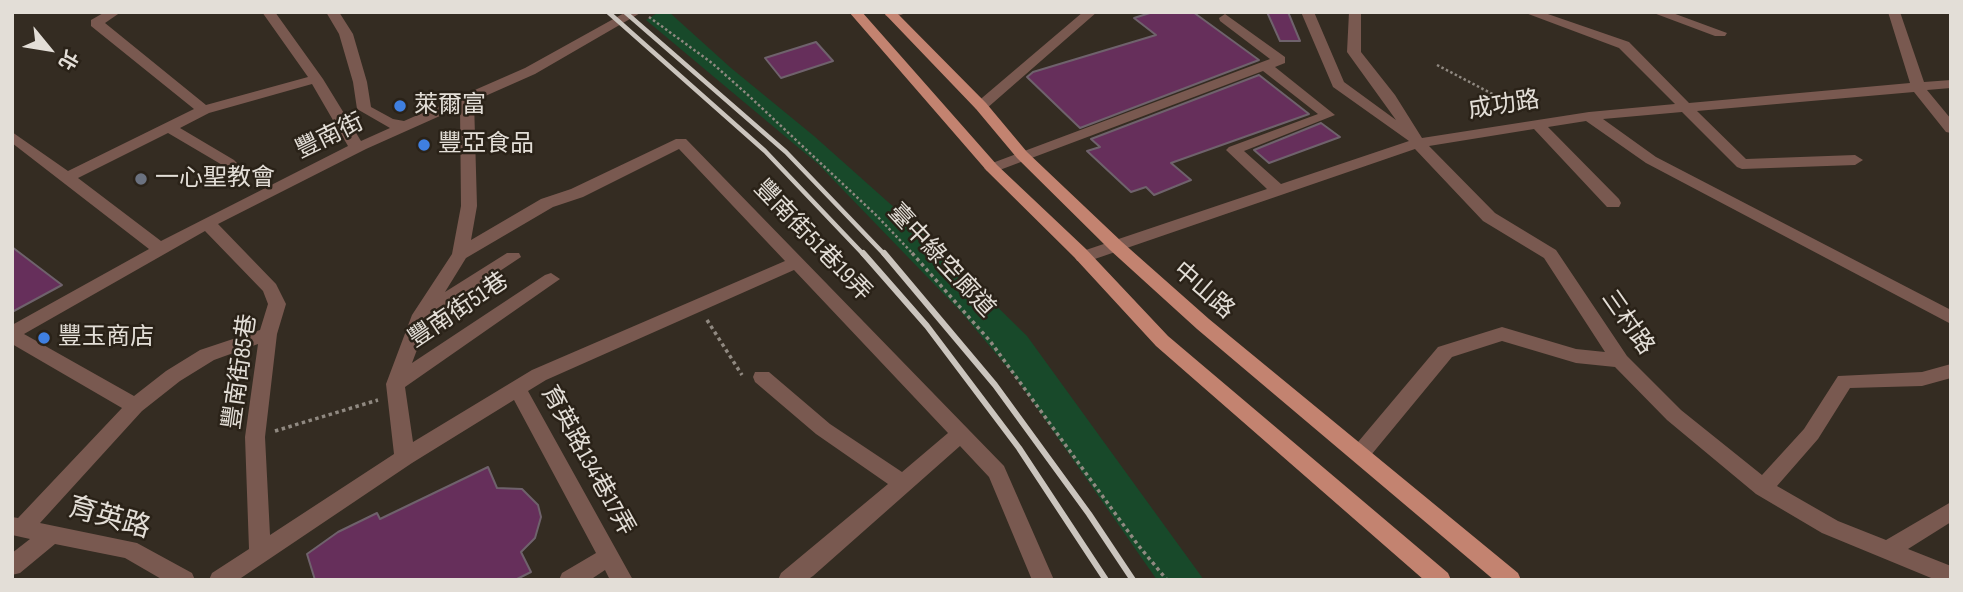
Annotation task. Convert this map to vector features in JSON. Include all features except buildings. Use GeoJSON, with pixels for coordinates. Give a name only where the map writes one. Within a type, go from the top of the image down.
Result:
{"type":"FeatureCollection","features":[{"type":"Feature","properties":{"kind":"main road"},"geometry":{"type":"LineString","coordinates":[[856,12],[992,168],[1083,257],[1162,341],[1440,580]]}},
{"type":"Feature","properties":{"kind":"main road","name":"中山路"},"geometry":{"type":"LineString","coordinates":[[894,13],[981,106],[1021,155],[1116,246],[1203,324],[1510,580]]}},
{"type":"Feature","properties":{"kind":"street"},"geometry":{"type":"LineString","coordinates":[[114,12],[96,23],[204,110]]}},
{"type":"Feature","properties":{"kind":"street"},"geometry":{"type":"LineString","coordinates":[[268,12],[316,79],[353,143],[361,146]]}},
{"type":"Feature","properties":{"kind":"street"},"geometry":{"type":"LineString","coordinates":[[332,12],[346,34],[360,82],[364,109],[389,124],[405,126]]}},
{"type":"Feature","properties":{"kind":"street","name":"豐南街"},"geometry":{"type":"LineString","coordinates":[[12,334],[207,223],[361,146],[530,71],[636,12]]}},
{"type":"Feature","properties":{"kind":"street"},"geometry":{"type":"LineString","coordinates":[[981,106],[1091,12]]}},
{"type":"Feature","properties":{"kind":"street"},"geometry":{"type":"LineString","coordinates":[[1307,12],[1338,84],[1418,143]]}},
{"type":"Feature","properties":{"kind":"street","name":"三村路"},"geometry":{"type":"LineString","coordinates":[[1355,12],[1354,52],[1390,99],[1418,143],[1489,217],[1550,254],[1620,362],[1674,415],[1763,488],[1830,527],[1951,576]]}},
{"type":"Feature","properties":{"kind":"street"},"geometry":{"type":"LineString","coordinates":[[1529,12],[1624,46],[1689,108],[1742,164],[1855,160]]}},
{"type":"Feature","properties":{"kind":"street"},"geometry":{"type":"LineString","coordinates":[[1657,12],[1720,33]]}},
{"type":"Feature","properties":{"kind":"street"},"geometry":{"type":"LineString","coordinates":[[1894,12],[1919,89],[1951,129]]}},
{"type":"Feature","properties":{"kind":"street"},"geometry":{"type":"LineString","coordinates":[[992,168],[1280,61],[1225,18]]}},
{"type":"Feature","properties":{"kind":"street"},"geometry":{"type":"LineString","coordinates":[[1265,66],[1328,115],[1234,150],[1279,191]]}},
{"type":"Feature","properties":{"kind":"street"},"geometry":{"type":"LineString","coordinates":[[68,177],[204,110],[316,79]]}},
{"type":"Feature","properties":{"kind":"street","name":"成功路"},"geometry":{"type":"LineString","coordinates":[[1083,257],[1418,143],[1589,116],[1919,89],[1951,84]]}},
{"type":"Feature","properties":{"kind":"street","name":"豐南街51巷"},"geometry":{"type":"LineString","coordinates":[[405,457],[389,391],[421,315],[460,254],[469,206],[467,100]]}},
{"type":"Feature","properties":{"kind":"street"},"geometry":{"type":"LineString","coordinates":[[1589,116],[1651,160],[1951,318]]}},
{"type":"Feature","properties":{"kind":"street"},"geometry":{"type":"LineString","coordinates":[[1537,124],[1613,203]]}},
{"type":"Feature","properties":{"kind":"street"},"geometry":{"type":"LineString","coordinates":[[168,127],[229,163]]}},
{"type":"Feature","properties":{"kind":"street"},"geometry":{"type":"LineString","coordinates":[[12,136],[19,149],[68,177],[159,248]]}},
{"type":"Feature","properties":{"kind":"street","name":"豐南街51巷19弄"},"geometry":{"type":"LineString","coordinates":[[460,254],[547,203],[577,193],[681,142],[997,472],[1043,580]]}},
{"type":"Feature","properties":{"kind":"street","name":"豐南街85巷"},"geometry":{"type":"LineString","coordinates":[[207,223],[270,288],[277,304],[268,334],[255,437],[260,555]]}},
{"type":"Feature","properties":{"kind":"street","name":"豐南街51巷"},"geometry":{"type":"LineString","coordinates":[[421,315],[513,257]]}},
{"type":"Feature","properties":{"kind":"street"},"geometry":{"type":"LineString","coordinates":[[220,580],[405,457],[539,375],[798,262]]}},
{"type":"Feature","properties":{"kind":"street","name":"豐南街51巷"},"geometry":{"type":"LineString","coordinates":[[389,391],[551,279]]}},
{"type":"Feature","properties":{"kind":"street"},"geometry":{"type":"LineString","coordinates":[[12,334],[135,406]]}},
{"type":"Feature","properties":{"kind":"street"},"geometry":{"type":"LineString","coordinates":[[17,527],[135,406],[173,376],[207,355],[268,334]]}},
{"type":"Feature","properties":{"kind":"street"},"geometry":{"type":"LineString","coordinates":[[1360,454],[1445,352],[1502,334],[1576,356],[1620,362]]}},
{"type":"Feature","properties":{"kind":"street"},"geometry":{"type":"LineString","coordinates":[[1763,488],[1811,433],[1845,380],[1922,379],[1951,372]]}},
{"type":"Feature","properties":{"kind":"street"},"geometry":{"type":"LineString","coordinates":[[762,377],[823,429],[902,484]]}},
{"type":"Feature","properties":{"kind":"street","name":"育英路134巷17弄"},"geometry":{"type":"LineString","coordinates":[[518,390],[622,580]]}},
{"type":"Feature","properties":{"kind":"street"},"geometry":{"type":"LineString","coordinates":[[789,580],[961,433]]}},
{"type":"Feature","properties":{"kind":"street"},"geometry":{"type":"LineString","coordinates":[[1887,551],[1951,511]]}},
{"type":"Feature","properties":{"kind":"street","name":"育英路"},"geometry":{"type":"LineString","coordinates":[[17,527],[129,550],[184,580]]}},
{"type":"Feature","properties":{"kind":"street"},"geometry":{"type":"LineString","coordinates":[[12,566],[53,533]]}},
{"type":"Feature","properties":{"kind":"street"},"geometry":{"type":"LineString","coordinates":[[570,580],[609,558]]}},
{"type":"Feature","properties":{"kind":"path","name":"臺中綠空廊道"},"geometry":{"type":"LineString","coordinates":[[642,12],[712,63],[748,95],[877,216],[922,263],[990,341],[1138,545],[1167,580]]}},
{"type":"Feature","properties":{"kind":"path"},"geometry":{"type":"LineString","coordinates":[[1437,65],[1527,113],[1537,124]]}},
{"type":"Feature","properties":{"kind":"path"},"geometry":{"type":"LineString","coordinates":[[698,306],[746,381],[762,377]]}},
{"type":"Feature","properties":{"kind":"path"},"geometry":{"type":"LineString","coordinates":[[255,437],[389,391]]}},
{"type":"Feature","properties":{"kind":"green space"},"geometry":{"type":"Polygon","coordinates":[[[659,12],[669,12],[731,68],[814,136],[915,226],[1027,336],[1204,580],[1157,580],[1016,378],[962,313],[818,164],[646,20],[659,12]]]}},
{"type":"Feature","properties":{"kind":"railway"},"geometry":{"type":"LineString","coordinates":[[608,12],[765,151],[864,255]]}},
{"type":"Feature","properties":{"kind":"railway"},"geometry":{"type":"LineString","coordinates":[[625,12],[786,152],[885,255]]}},
{"type":"Feature","properties":{"kind":"railway"},"geometry":{"type":"LineString","coordinates":[[863,253],[927,326],[1019,448],[1106,580]]}},
{"type":"Feature","properties":{"kind":"railway"},"geometry":{"type":"LineString","coordinates":[[884,253],[995,385],[1089,514],[1133,580]]}},
{"type":"Feature","properties":{"kind":"place","name":"萊爾富"},"geometry":{"type":"Point","coordinates":[400,106]}},
{"type":"Feature","properties":{"kind":"place","name":"豐亞食品"},"geometry":{"type":"Point","coordinates":[424,145]}},
{"type":"Feature","properties":{"kind":"place","name":"一心聖教會"},"geometry":{"type":"Point","coordinates":[141,179]}},
{"type":"Feature","properties":{"kind":"place","name":"豐玉商店"},"geometry":{"type":"Point","coordinates":[44,338]}}]}
